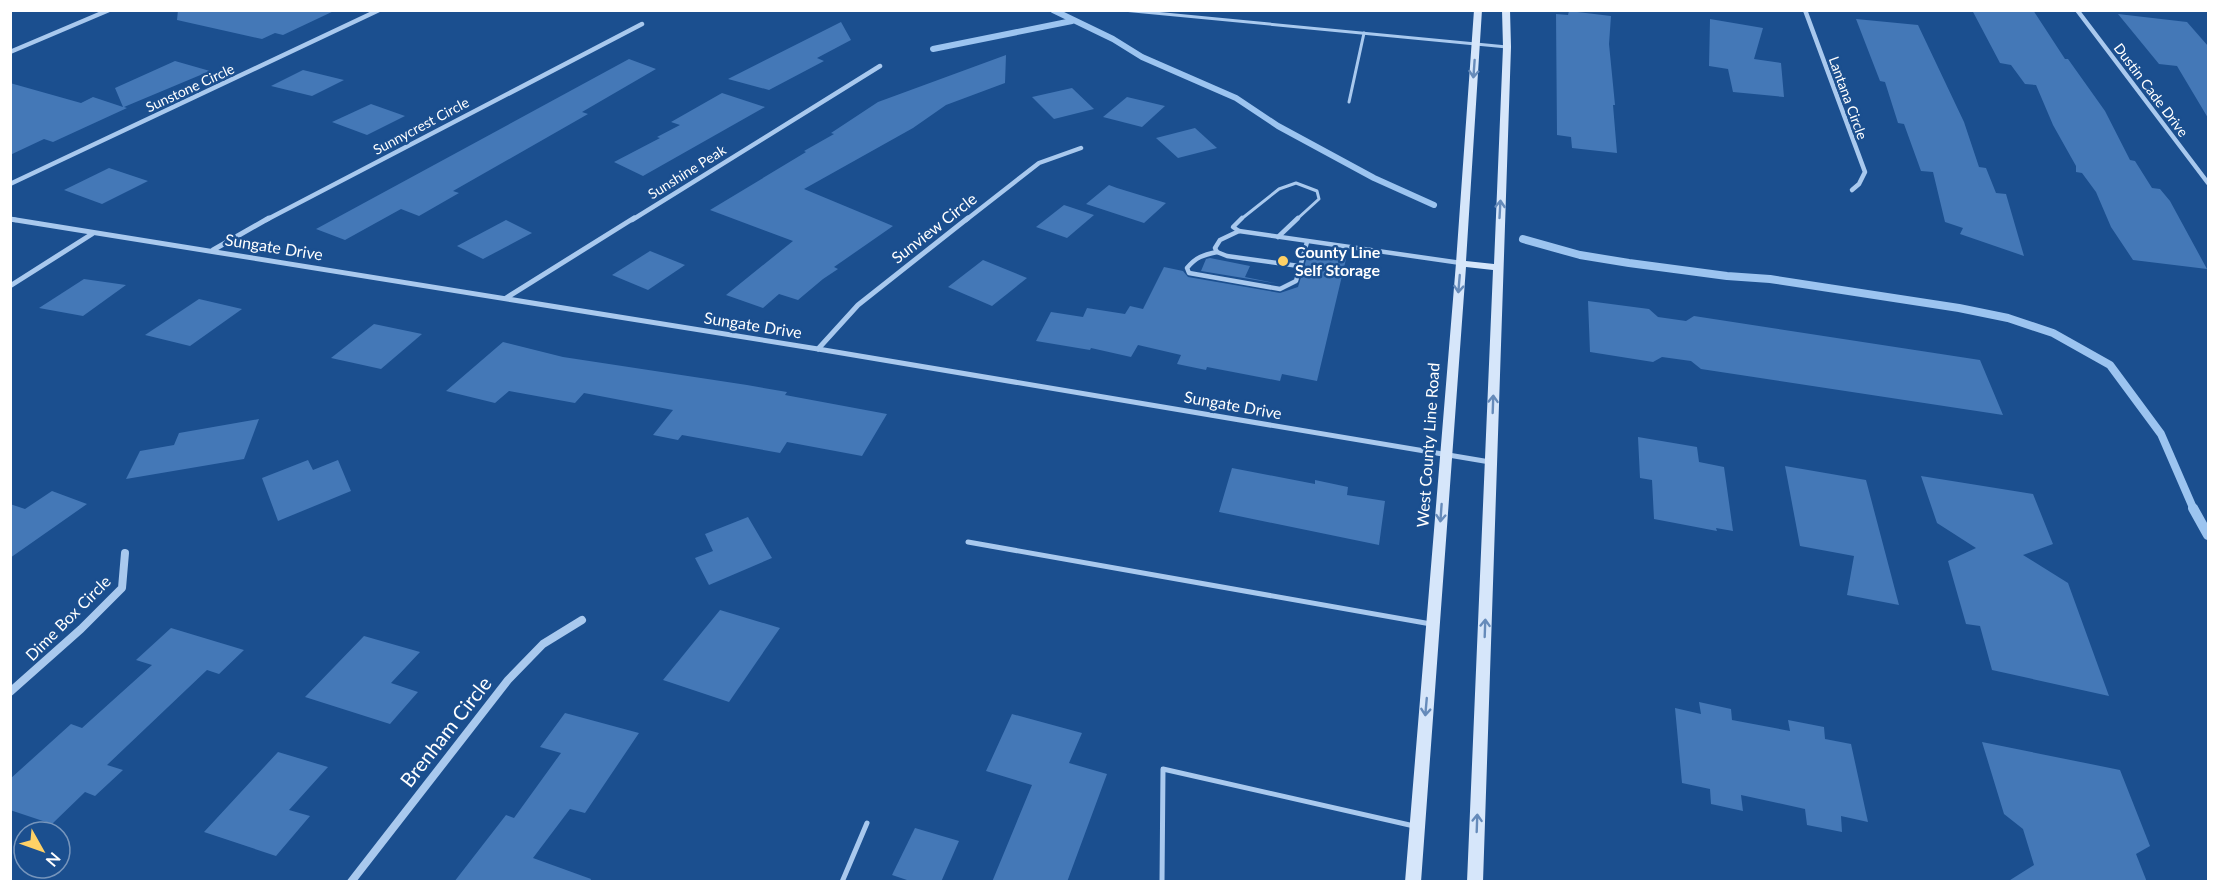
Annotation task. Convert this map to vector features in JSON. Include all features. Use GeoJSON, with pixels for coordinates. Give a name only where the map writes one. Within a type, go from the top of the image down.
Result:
{"type":"FeatureCollection","features":[{"type":"Feature","properties":{"kind":"main road","name":"West County Line Road"},"geometry":{"type":"LineString","coordinates":[[1413,882],[1478,10]]}},
{"type":"Feature","properties":{"kind":"main road"},"geometry":{"type":"LineString","coordinates":[[1475,882],[1507,47],[1506,10]]}},
{"type":"Feature","properties":{"kind":"main road"},"geometry":{"type":"LineString","coordinates":[[1461,262],[1497,267]]}},
{"type":"Feature","properties":{"kind":"street"},"geometry":{"type":"LineString","coordinates":[[10,52],[109,10]]}},
{"type":"Feature","properties":{"kind":"street","name":"Sunstone Circle"},"geometry":{"type":"LineString","coordinates":[[10,184],[380,10]]}},
{"type":"Feature","properties":{"kind":"street","name":"Lantana Circle"},"geometry":{"type":"LineString","coordinates":[[1804,10],[1865,172],[1859,184],[1852,190]]}},
{"type":"Feature","properties":{"kind":"street","name":"Dustin Cade Drive"},"geometry":{"type":"LineString","coordinates":[[2077,10],[2208,183]]}},
{"type":"Feature","properties":{"kind":"street","name":"Sunnycrest Circle"},"geometry":{"type":"LineString","coordinates":[[213,250],[642,24]]}},
{"type":"Feature","properties":{"kind":"street","name":"Sunshine Peak"},"geometry":{"type":"LineString","coordinates":[[506,298],[880,66]]}},
{"type":"Feature","properties":{"kind":"street","name":"Sunview Circle"},"geometry":{"type":"LineString","coordinates":[[818,349],[858,305],[1039,163],[1081,148]]}},
{"type":"Feature","properties":{"kind":"street","name":"Sungate Drive"},"geometry":{"type":"LineString","coordinates":[[10,219],[818,349],[1491,462]]}},
{"type":"Feature","properties":{"kind":"street"},"geometry":{"type":"LineString","coordinates":[[10,286],[92,234]]}},
{"type":"Feature","properties":{"kind":"street","name":"Dime Box Circle"},"geometry":{"type":"LineString","coordinates":[[10,692],[81,629],[122,588],[125,553]]}},
{"type":"Feature","properties":{"kind":"street","name":"Brenham Circle"},"geometry":{"type":"LineString","coordinates":[[351,882],[508,680],[543,644],[582,620]]}},
{"type":"Feature","properties":{"kind":"lane"},"geometry":{"type":"LineString","coordinates":[[1123,10],[1507,47]]}},
{"type":"Feature","properties":{"kind":"lane"},"geometry":{"type":"LineString","coordinates":[[1348,102],[1364,33]]}},
{"type":"Feature","properties":{"kind":"lane"},"geometry":{"type":"LineString","coordinates":[[1278,237],[1319,199],[1319,193],[1314,189],[1299,183],[1284,185],[1233,227],[1239,231],[1307,242],[1461,262]]}},
{"type":"Feature","properties":{"kind":"lane"},"geometry":{"type":"LineString","coordinates":[[1217,252],[1215,248],[1220,240],[1239,231]]}},
{"type":"Feature","properties":{"kind":"lane"},"geometry":{"type":"LineString","coordinates":[[1299,266],[1227,256],[1217,252],[1193,260],[1187,268],[1189,273],[1206,278],[1280,289],[1296,281],[1307,242]]}},
{"type":"Feature","properties":{"kind":"lane"},"geometry":{"type":"LineString","coordinates":[[968,542],[1433,624]]}},
{"type":"Feature","properties":{"kind":"lane"},"geometry":{"type":"LineString","coordinates":[[1162,882],[1163,769],[1416,827]]}},
{"type":"Feature","properties":{"kind":"lane"},"geometry":{"type":"LineString","coordinates":[[842,882],[867,823]]}},
{"type":"Feature","properties":{"kind":"building"},"geometry":{"type":"Polygon","coordinates":[[[178,10],[336,10],[283,35],[275,33],[262,39],[177,20],[178,10]]]}},
{"type":"Feature","properties":{"kind":"building"},"geometry":{"type":"Polygon","coordinates":[[[1972,10],[2033,10],[2065,59],[2068,59],[2105,111],[2130,160],[2135,161],[2152,188],[2160,189],[2170,201],[2207,269],[2133,260],[2111,227],[2096,192],[2082,173],[2076,172],[2076,166],[2053,125],[2036,85],[2025,84],[2011,65],[2000,63],[1972,10]]]}},
{"type":"Feature","properties":{"kind":"building"},"geometry":{"type":"Polygon","coordinates":[[[1569,11],[1611,16],[1609,44],[1617,153],[1572,148],[1571,137],[1557,135],[1556,14],[1568,15],[1569,11]]]}},
{"type":"Feature","properties":{"kind":"building"},"geometry":{"type":"Polygon","coordinates":[[[2118,14],[2187,22],[2208,46],[2208,118],[2177,66],[2159,64],[2118,14]]]}},
{"type":"Feature","properties":{"kind":"building"},"geometry":{"type":"Polygon","coordinates":[[[1710,19],[1763,28],[1754,59],[1781,63],[1784,97],[1733,92],[1728,69],[1709,66],[1710,19]]]}},
{"type":"Feature","properties":{"kind":"building"},"geometry":{"type":"Polygon","coordinates":[[[1856,19],[1918,25],[1964,122],[1979,167],[1986,168],[1996,193],[2006,194],[2024,256],[1960,234],[1963,228],[1945,222],[1933,172],[1921,171],[1904,124],[1898,123],[1885,82],[1880,81],[1856,19]]]}},
{"type":"Feature","properties":{"kind":"building"},"geometry":{"type":"Polygon","coordinates":[[[841,22],[851,40],[817,58],[824,61],[769,90],[728,79],[841,22]]]}},
{"type":"Feature","properties":{"kind":"building"},"geometry":{"type":"Polygon","coordinates":[[[1006,55],[1005,83],[946,105],[913,128],[804,189],[893,226],[834,267],[838,269],[798,300],[779,294],[763,308],[726,295],[793,241],[710,210],[834,134],[831,133],[878,102],[1006,55]]]}},
{"type":"Feature","properties":{"kind":"building"},"geometry":{"type":"Polygon","coordinates":[[[629,59],[656,69],[582,112],[588,114],[453,191],[459,193],[419,216],[401,209],[345,240],[316,229],[629,59]]]}},
{"type":"Feature","properties":{"kind":"building"},"geometry":{"type":"Polygon","coordinates":[[[175,61],[210,71],[124,107],[127,108],[53,142],[44,139],[10,155],[10,83],[81,103],[93,97],[123,107],[115,88],[175,61]]]}},
{"type":"Feature","properties":{"kind":"building"},"geometry":{"type":"Polygon","coordinates":[[[303,70],[344,80],[312,96],[271,86],[303,70]]]}},
{"type":"Feature","properties":{"kind":"building"},"geometry":{"type":"Polygon","coordinates":[[[1072,88],[1094,109],[1054,119],[1032,97],[1072,88]]]}},
{"type":"Feature","properties":{"kind":"building"},"geometry":{"type":"Polygon","coordinates":[[[722,93],[765,107],[643,176],[614,162],[660,138],[657,137],[680,125],[671,122],[722,93]]]}},
{"type":"Feature","properties":{"kind":"building"},"geometry":{"type":"Polygon","coordinates":[[[1127,97],[1165,106],[1142,127],[1103,117],[1127,97]]]}},
{"type":"Feature","properties":{"kind":"building"},"geometry":{"type":"Polygon","coordinates":[[[371,104],[405,116],[367,135],[332,122],[371,104]]]}},
{"type":"Feature","properties":{"kind":"building"},"geometry":{"type":"Polygon","coordinates":[[[1195,128],[1217,148],[1178,158],[1156,138],[1195,128]]]}},
{"type":"Feature","properties":{"kind":"building"},"geometry":{"type":"Polygon","coordinates":[[[109,168],[148,181],[102,204],[64,190],[109,168]]]}},
{"type":"Feature","properties":{"kind":"building"},"geometry":{"type":"Polygon","coordinates":[[[1109,185],[1166,203],[1144,223],[1086,204],[1109,185]]]}},
{"type":"Feature","properties":{"kind":"building"},"geometry":{"type":"Polygon","coordinates":[[[1064,205],[1094,215],[1067,238],[1036,227],[1064,205]]]}},
{"type":"Feature","properties":{"kind":"building"},"geometry":{"type":"Polygon","coordinates":[[[506,220],[532,233],[483,259],[457,246],[506,220]]]}},
{"type":"Feature","properties":{"kind":"building"},"geometry":{"type":"Polygon","coordinates":[[[650,251],[685,265],[648,290],[612,275],[650,251]]]}},
{"type":"Feature","properties":{"kind":"building"},"geometry":{"type":"Polygon","coordinates":[[[1308,254],[1346,259],[1317,381],[1282,374],[1280,381],[1207,367],[1206,370],[1177,364],[1181,355],[1138,345],[1131,357],[1091,348],[1090,350],[1036,341],[1051,312],[1083,317],[1087,308],[1125,314],[1130,306],[1143,309],[1164,267],[1183,271],[1188,277],[1280,293],[1298,287],[1308,254]]]}},
{"type":"Feature","properties":{"kind":"building"},"geometry":{"type":"Polygon","coordinates":[[[1206,259],[1250,266],[1245,277],[1280,284],[1201,271],[1206,259]]]}},
{"type":"Feature","properties":{"kind":"building"},"geometry":{"type":"Polygon","coordinates":[[[983,260],[1027,278],[992,306],[948,287],[983,260]]]}},
{"type":"Feature","properties":{"kind":"building"},"geometry":{"type":"Polygon","coordinates":[[[84,279],[126,285],[83,316],[39,308],[84,279]]]}},
{"type":"Feature","properties":{"kind":"building"},"geometry":{"type":"Polygon","coordinates":[[[199,299],[242,309],[190,346],[145,335],[199,299]]]}},
{"type":"Feature","properties":{"kind":"building"},"geometry":{"type":"Polygon","coordinates":[[[1588,301],[1649,309],[1658,317],[1686,321],[1694,316],[1980,360],[2003,415],[1701,369],[1691,361],[1662,357],[1653,362],[1590,352],[1588,301]]]}},
{"type":"Feature","properties":{"kind":"building"},"geometry":{"type":"Polygon","coordinates":[[[374,324],[422,334],[381,369],[331,358],[374,324]]]}},
{"type":"Feature","properties":{"kind":"building"},"geometry":{"type":"Polygon","coordinates":[[[503,342],[563,357],[787,392],[785,395],[887,414],[862,456],[787,442],[780,453],[682,435],[678,440],[653,435],[673,410],[584,393],[575,403],[509,391],[495,403],[446,391],[503,342]]]}},
{"type":"Feature","properties":{"kind":"building"},"geometry":{"type":"Polygon","coordinates":[[[259,419],[244,459],[126,479],[140,451],[174,445],[179,433],[259,419]]]}},
{"type":"Feature","properties":{"kind":"building"},"geometry":{"type":"Polygon","coordinates":[[[1638,437],[1697,447],[1699,462],[1724,467],[1733,531],[1716,528],[1717,531],[1654,519],[1652,480],[1640,478],[1638,437]]]}},
{"type":"Feature","properties":{"kind":"building"},"geometry":{"type":"Polygon","coordinates":[[[308,460],[313,470],[338,460],[351,491],[278,521],[262,478],[308,460]]]}},
{"type":"Feature","properties":{"kind":"building"},"geometry":{"type":"Polygon","coordinates":[[[1785,466],[1866,480],[1899,605],[1847,595],[1854,556],[1800,546],[1785,466]]]}},
{"type":"Feature","properties":{"kind":"building"},"geometry":{"type":"Polygon","coordinates":[[[1232,468],[1315,484],[1315,480],[1348,487],[1347,495],[1385,501],[1379,545],[1219,512],[1232,468]]]}},
{"type":"Feature","properties":{"kind":"building"},"geometry":{"type":"Polygon","coordinates":[[[1921,476],[2033,494],[2053,544],[2023,555],[2068,583],[2109,696],[1992,670],[1980,626],[1966,624],[1948,561],[1976,548],[1937,523],[1921,476]]]}},
{"type":"Feature","properties":{"kind":"building"},"geometry":{"type":"Polygon","coordinates":[[[52,491],[87,504],[10,558],[10,504],[25,509],[52,491]]]}},
{"type":"Feature","properties":{"kind":"building"},"geometry":{"type":"Polygon","coordinates":[[[748,517],[772,558],[709,585],[695,558],[713,551],[705,534],[748,517]]]}},
{"type":"Feature","properties":{"kind":"building"},"geometry":{"type":"Polygon","coordinates":[[[720,610],[780,628],[729,702],[663,680],[720,610]]]}},
{"type":"Feature","properties":{"kind":"building"},"geometry":{"type":"Polygon","coordinates":[[[171,628],[244,650],[219,674],[207,670],[107,765],[123,770],[95,796],[85,792],[56,820],[40,820],[10,810],[10,779],[71,724],[82,728],[152,665],[136,660],[171,628]]]}},
{"type":"Feature","properties":{"kind":"building"},"geometry":{"type":"Polygon","coordinates":[[[364,636],[420,652],[391,683],[418,692],[390,724],[305,697],[364,636]]]}},
{"type":"Feature","properties":{"kind":"building"},"geometry":{"type":"Polygon","coordinates":[[[1699,702],[1731,709],[1732,720],[1790,731],[1788,720],[1824,727],[1825,739],[1851,744],[1868,822],[1841,816],[1842,832],[1807,825],[1805,809],[1741,795],[1743,811],[1711,804],[1710,789],[1682,783],[1675,708],[1701,714],[1699,702]]]}},
{"type":"Feature","properties":{"kind":"building"},"geometry":{"type":"Polygon","coordinates":[[[565,713],[639,733],[585,813],[570,809],[533,858],[591,879],[590,882],[454,882],[506,815],[514,818],[561,753],[540,747],[565,713]]]}},
{"type":"Feature","properties":{"kind":"building"},"geometry":{"type":"Polygon","coordinates":[[[1012,714],[1082,733],[1069,763],[1107,774],[1067,882],[992,882],[1032,785],[986,771],[1012,714]]]}},
{"type":"Feature","properties":{"kind":"building"},"geometry":{"type":"Polygon","coordinates":[[[1982,742],[2120,770],[2150,846],[2136,854],[2147,882],[2007,882],[2034,865],[2023,829],[2004,814],[1982,742]]]}},
{"type":"Feature","properties":{"kind":"building"},"geometry":{"type":"Polygon","coordinates":[[[278,752],[328,767],[289,810],[310,816],[276,856],[204,832],[278,752]]]}},
{"type":"Feature","properties":{"kind":"building"},"geometry":{"type":"Polygon","coordinates":[[[915,828],[959,841],[941,882],[913,882],[892,875],[915,828]]]}},
{"type":"Feature","properties":{"kind":"waterway"},"geometry":{"type":"LineString","coordinates":[[1053,10],[1113,39],[1142,57],[1236,98],[1278,126],[1374,178],[1434,205]]}},
{"type":"Feature","properties":{"kind":"waterway"},"geometry":{"type":"LineString","coordinates":[[933,49],[1072,21]]}},
{"type":"Feature","properties":{"kind":"waterway"},"geometry":{"type":"LineString","coordinates":[[1523,239],[1580,255],[1629,263],[1727,276],[1770,279],[1959,308],[2008,318],[2053,333],[2110,365],[2161,434],[2194,509]]}},
{"type":"Feature","properties":{"kind":"waterway"},"geometry":{"type":"LineString","coordinates":[[2194,509],[2208,535]]}},
{"type":"Feature","properties":{"kind":"place","name":"County Line Self Storage"},"geometry":{"type":"Point","coordinates":[1283,261]}}]}
